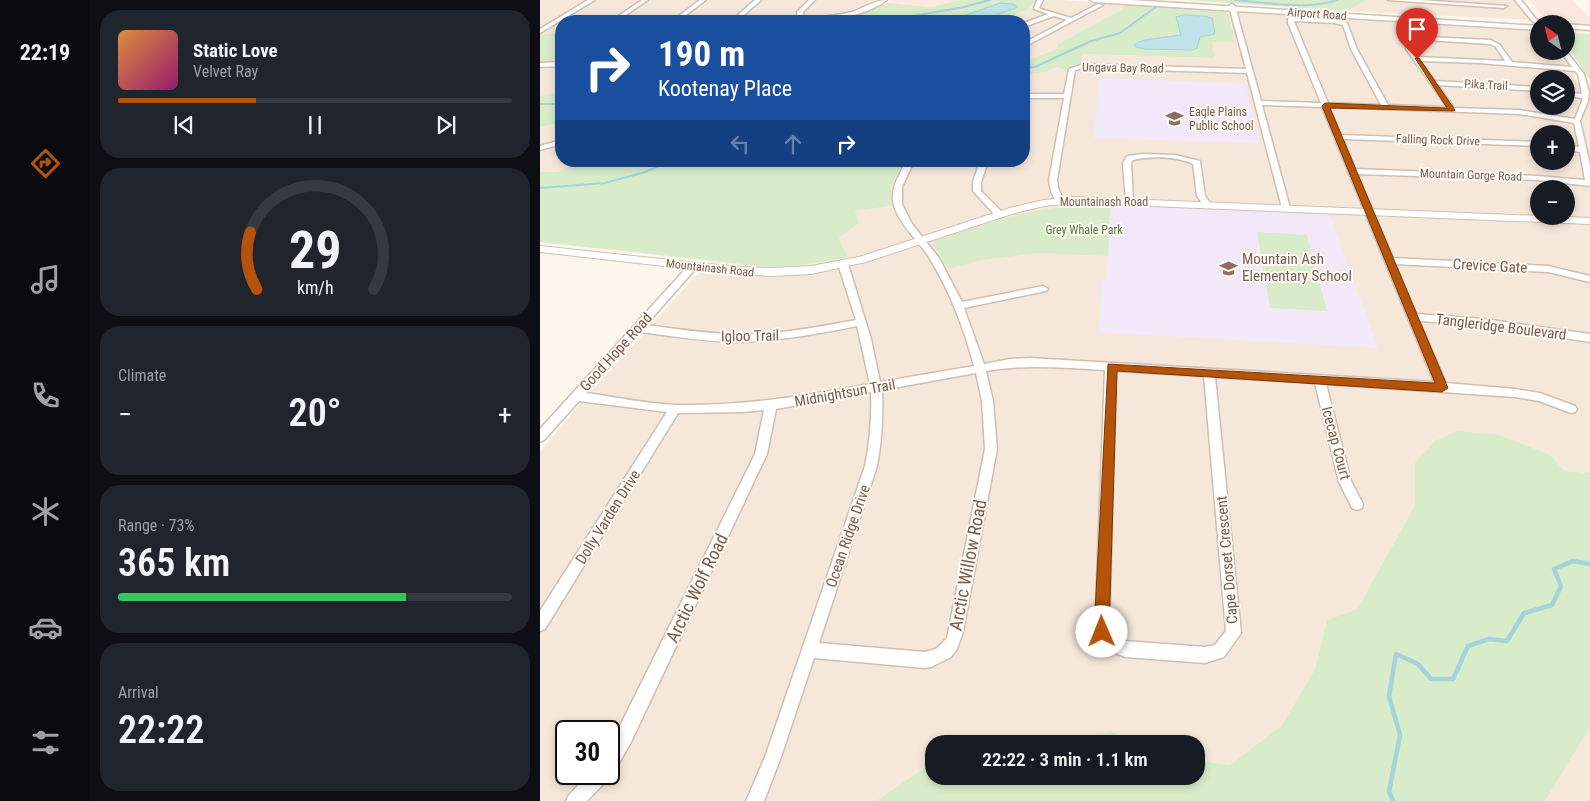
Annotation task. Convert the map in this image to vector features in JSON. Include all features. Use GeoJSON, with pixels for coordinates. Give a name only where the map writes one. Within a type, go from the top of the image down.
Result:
{"type":"FeatureCollection","features":[{"type":"Feature","properties":{"kind":"main road","name":"Airport Road"},"geometry":{"type":"LineString","coordinates":[[1143,0],[1530,24]]}},
{"type":"Feature","properties":{"kind":"main road","name":"Airport Road"},"geometry":{"type":"LineString","coordinates":[[1097,2],[1232,7]]}},
{"type":"Feature","properties":{"kind":"main road"},"geometry":{"type":"LineString","coordinates":[[1575,29],[1590,30]]}},
{"type":"Feature","properties":{"kind":"street"},"geometry":{"type":"LineString","coordinates":[[568,15],[592,0]]}},
{"type":"Feature","properties":{"kind":"street"},"geometry":{"type":"LineString","coordinates":[[623,15],[645,0]]}},
{"type":"Feature","properties":{"kind":"street"},"geometry":{"type":"LineString","coordinates":[[683,15],[703,0]]}},
{"type":"Feature","properties":{"kind":"street"},"geometry":{"type":"LineString","coordinates":[[741,15],[758,0]]}},
{"type":"Feature","properties":{"kind":"street"},"geometry":{"type":"LineString","coordinates":[[801,15],[800,12],[812,0]]}},
{"type":"Feature","properties":{"kind":"street"},"geometry":{"type":"LineString","coordinates":[[838,15],[856,12],[884,0]]}},
{"type":"Feature","properties":{"kind":"street"},"geometry":{"type":"LineString","coordinates":[[1040,0],[1036,8],[1073,20]]}},
{"type":"Feature","properties":{"kind":"street"},"geometry":{"type":"LineString","coordinates":[[1391,0],[1504,6]]}},
{"type":"Feature","properties":{"kind":"street"},"geometry":{"type":"LineString","coordinates":[[1518,0],[1530,15]]}},
{"type":"Feature","properties":{"kind":"street"},"geometry":{"type":"LineString","coordinates":[[1526,0],[1537,15]]}},
{"type":"Feature","properties":{"kind":"street"},"geometry":{"type":"LineString","coordinates":[[1032,30],[1073,20],[1097,2]]}},
{"type":"Feature","properties":{"kind":"street"},"geometry":{"type":"LineString","coordinates":[[1232,7],[1286,208]]}},
{"type":"Feature","properties":{"kind":"street"},"geometry":{"type":"LineString","coordinates":[[1032,30],[1054,14]]}},
{"type":"Feature","properties":{"kind":"street"},"geometry":{"type":"LineString","coordinates":[[1386,108],[1354,49],[1345,24],[1340,22],[1291,19],[1291,23],[1442,388]]}},
{"type":"Feature","properties":{"kind":"street"},"geometry":{"type":"LineString","coordinates":[[540,32],[555,23]]}},
{"type":"Feature","properties":{"kind":"street"},"geometry":{"type":"LineString","coordinates":[[1452,110],[1409,49],[1406,37],[1494,43],[1510,64]]}},
{"type":"Feature","properties":{"kind":"street"},"geometry":{"type":"LineString","coordinates":[[1417,59],[1577,69]]}},
{"type":"Feature","properties":{"kind":"street"},"geometry":{"type":"LineString","coordinates":[[1570,60],[1583,81],[1586,97],[1577,121],[1590,183]]}},
{"type":"Feature","properties":{"kind":"street"},"geometry":{"type":"LineString","coordinates":[[550,64],[555,61]]}},
{"type":"Feature","properties":{"kind":"street"},"geometry":{"type":"LineString","coordinates":[[540,65],[555,64]]}},
{"type":"Feature","properties":{"kind":"street","name":"Ungava Bay Road"},"geometry":{"type":"LineString","coordinates":[[1060,201],[1054,188],[1053,180],[1072,68],[1079,66],[1249,71]]}},
{"type":"Feature","properties":{"kind":"street","name":"Pika Trail"},"geometry":{"type":"LineString","coordinates":[[1433,83],[1510,86],[1530,89]]}},
{"type":"Feature","properties":{"kind":"street"},"geometry":{"type":"LineString","coordinates":[[1575,95],[1586,97]]}},
{"type":"Feature","properties":{"kind":"street"},"geometry":{"type":"LineString","coordinates":[[1030,96],[1067,96]]}},
{"type":"Feature","properties":{"kind":"street"},"geometry":{"type":"LineString","coordinates":[[1258,103],[1528,113],[1577,121]]}},
{"type":"Feature","properties":{"kind":"street","name":"Falling Rock Drive"},"geometry":{"type":"LineString","coordinates":[[1338,136],[1530,144]]}},
{"type":"Feature","properties":{"kind":"street"},"geometry":{"type":"LineString","coordinates":[[540,148],[555,144]]}},
{"type":"Feature","properties":{"kind":"street"},"geometry":{"type":"LineString","coordinates":[[1575,149],[1583,150]]}},
{"type":"Feature","properties":{"kind":"street"},"geometry":{"type":"LineString","coordinates":[[1129,201],[1127,164],[1130,158],[1184,158],[1197,163],[1201,196],[1207,204]]}},
{"type":"Feature","properties":{"kind":"street","name":"Arctic Willow Road"},"geometry":{"type":"LineString","coordinates":[[810,650],[925,660],[935,659],[945,654],[952,646],[990,449],[989,411],[971,336],[958,306],[934,258],[902,214],[898,204],[899,186],[907,167]]}},
{"type":"Feature","properties":{"kind":"street"},"geometry":{"type":"LineString","coordinates":[[982,167],[977,182],[977,191],[999,214]]}},
{"type":"Feature","properties":{"kind":"street","name":"Mountain Gorge Road"},"geometry":{"type":"LineString","coordinates":[[1352,171],[1542,178],[1590,183]]}},
{"type":"Feature","properties":{"kind":"street","name":"Mountainash Road"},"geometry":{"type":"LineString","coordinates":[[540,249],[770,274],[800,272],[843,264],[1024,207],[1060,201],[1129,201],[1590,221]]}},
{"type":"Feature","properties":{"kind":"street","name":"Crevice Gate"},"geometry":{"type":"LineString","coordinates":[[1389,261],[1548,269],[1590,279]]}},
{"type":"Feature","properties":{"kind":"street","name":"Ocean Ridge Drive"},"geometry":{"type":"LineString","coordinates":[[755,801],[773,757],[810,650],[874,455],[879,425],[871,351],[843,264]]}},
{"type":"Feature","properties":{"kind":"street","name":"Good Hope Road"},"geometry":{"type":"LineString","coordinates":[[540,437],[693,266]]}},
{"type":"Feature","properties":{"kind":"street"},"geometry":{"type":"LineString","coordinates":[[958,306],[1043,289]]}},
{"type":"Feature","properties":{"kind":"street","name":"Tangleridge Boulevard"},"geometry":{"type":"LineString","coordinates":[[1413,317],[1484,322],[1590,338]]}},
{"type":"Feature","properties":{"kind":"street","name":"Igloo Trail"},"geometry":{"type":"LineString","coordinates":[[638,328],[739,338],[800,333],[861,322]]}},
{"type":"Feature","properties":{"kind":"street","name":"Midnightsun Trail"},"geometry":{"type":"LineString","coordinates":[[577,396],[676,409],[772,406],[1020,362],[1515,393],[1540,397],[1571,409]]}},
{"type":"Feature","properties":{"kind":"street","name":"Cape Dorset Crescent"},"geometry":{"type":"LineString","coordinates":[[1112,367],[1102,632],[1114,645],[1125,649],[1206,655],[1220,652],[1234,633],[1210,373]]}},
{"type":"Feature","properties":{"kind":"street","name":"Icecap Court"},"geometry":{"type":"LineString","coordinates":[[1320,380],[1345,482],[1357,504]]}},
{"type":"Feature","properties":{"kind":"street","name":"Arctic Wolf Road"},"geometry":{"type":"LineString","coordinates":[[620,745],[760,454],[772,406]]}},
{"type":"Feature","properties":{"kind":"street","name":"Dolly Varden Drive"},"geometry":{"type":"LineString","coordinates":[[540,624],[676,409]]}},
{"type":"Feature","properties":{"kind":"street"},"geometry":{"type":"LineString","coordinates":[[575,801],[590,785]]}},
{"type":"Feature","properties":{"kind":"shaded area"},"geometry":{"type":"Polygon","coordinates":[[[540,0],[876,0],[861,8],[834,15],[555,15],[555,93],[540,96],[540,0]]]}},
{"type":"Feature","properties":{"kind":"shaded area"},"geometry":{"type":"Polygon","coordinates":[[[892,0],[960,0],[931,7],[887,3],[892,0]]]}},
{"type":"Feature","properties":{"kind":"shaded area"},"geometry":{"type":"Polygon","coordinates":[[[1035,0],[1125,4],[1122,10],[1058,44],[1055,50],[1030,59],[1030,15],[1012,15],[1027,10],[1035,0]]]}},
{"type":"Feature","properties":{"kind":"shaded area"},"geometry":{"type":"Polygon","coordinates":[[[1366,0],[1513,0],[1529,20],[1348,11],[1366,0]]]}},
{"type":"Feature","properties":{"kind":"shaded area"},"geometry":{"type":"Polygon","coordinates":[[[1529,0],[1572,0],[1590,18],[1590,25],[1575,24],[1575,15],[1542,15],[1529,0]]]}},
{"type":"Feature","properties":{"kind":"shaded area"},"geometry":{"type":"Polygon","coordinates":[[[1225,12],[1530,31],[1530,60],[1563,60],[1572,70],[1530,70],[1530,115],[1575,115],[1575,78],[1576,82],[1590,85],[1590,473],[1565,471],[1550,455],[1415,463],[1415,505],[1357,609],[1327,620],[1315,669],[1282,725],[1230,765],[1205,761],[1205,735],[1118,735],[1110,732],[1082,735],[925,735],[925,767],[876,801],[540,801],[540,452],[575,410],[709,261],[778,267],[815,263],[848,256],[839,238],[859,223],[854,211],[891,206],[891,187],[900,167],[1030,167],[1030,74],[1045,72],[1056,67],[1066,70],[1071,65],[1081,64],[1083,54],[1215,58],[1212,42],[1235,42],[1228,13],[1225,12]]]}},
{"type":"Feature","properties":{"kind":"shaded area","name":"Eagle Plains Public School"},"geometry":{"type":"Polygon","coordinates":[[[1100,78],[1245,84],[1260,143],[1094,138],[1100,78]]]}},
{"type":"Feature","properties":{"kind":"shaded area"},"geometry":{"type":"Polygon","coordinates":[[[555,124],[555,167],[572,167],[559,172],[540,172],[540,127],[555,124]]]}},
{"type":"Feature","properties":{"kind":"shaded area","name":"Mountain Ash Elementary School"},"geometry":{"type":"Polygon","coordinates":[[[1110,205],[1330,215],[1378,348],[1099,332],[1102,280],[1107,280],[1110,205]]]}},
{"type":"Feature","properties":{"kind":"shaded area"},"geometry":{"type":"Polygon","coordinates":[[[1589,727],[1590,801],[1545,801],[1589,727]]]}},
{"type":"Feature","properties":{"kind":"green space"},"geometry":{"type":"Polygon","coordinates":[[[960,0],[1035,0],[1027,10],[1012,15],[853,15],[870,11],[887,3],[931,7],[960,0]]]}},
{"type":"Feature","properties":{"kind":"green space"},"geometry":{"type":"Polygon","coordinates":[[[1186,0],[1366,0],[1348,11],[1186,0]]]}},
{"type":"Feature","properties":{"kind":"green space"},"geometry":{"type":"Polygon","coordinates":[[[1125,4],[1225,12],[1228,13],[1235,42],[1212,42],[1215,58],[1083,54],[1081,64],[1071,65],[1066,70],[1056,67],[1045,72],[1030,74],[1030,59],[1055,50],[1058,44],[1121,10],[1125,4]]]}},
{"type":"Feature","properties":{"kind":"green space"},"geometry":{"type":"Polygon","coordinates":[[[1575,33],[1590,34],[1590,80],[1575,58],[1575,33]]]}},
{"type":"Feature","properties":{"kind":"green space"},"geometry":{"type":"Polygon","coordinates":[[[540,34],[555,34],[555,59],[540,63],[540,34]]]}},
{"type":"Feature","properties":{"kind":"green space"},"geometry":{"type":"Polygon","coordinates":[[[555,92],[555,124],[540,127],[540,96],[555,92]]]}},
{"type":"Feature","properties":{"kind":"green space"},"geometry":{"type":"Polygon","coordinates":[[[568,167],[900,167],[891,187],[891,206],[855,211],[859,223],[839,238],[848,257],[802,265],[769,267],[540,242],[540,172],[559,172],[568,167]]]}},
{"type":"Feature","properties":{"kind":"green space","name":"Grey Whale Park"},"geometry":{"type":"Polygon","coordinates":[[[1110,205],[1108,256],[1040,253],[982,260],[948,269],[933,244],[935,241],[958,233],[1021,214],[1064,207],[1110,205]]]}},
{"type":"Feature","properties":{"kind":"green space"},"geometry":{"type":"Polygon","coordinates":[[[1257,232],[1307,235],[1327,311],[1270,308],[1257,232]]]}},
{"type":"Feature","properties":{"kind":"green space"},"geometry":{"type":"Polygon","coordinates":[[[1457,431],[1499,435],[1550,455],[1565,471],[1590,473],[1590,727],[1545,801],[876,801],[925,767],[925,785],[1205,785],[1205,761],[1230,765],[1282,725],[1315,669],[1327,620],[1357,609],[1415,505],[1415,463],[1435,441],[1457,431]]]}},
{"type":"Feature","properties":{"kind":"green space"},"geometry":{"type":"Polygon","coordinates":[[[1111,732],[1118,735],[1079,735],[1111,732]]]}},
{"type":"Feature","properties":{"kind":"water"},"geometry":{"type":"Polygon","coordinates":[[[1000,3],[1014,4],[1018,7],[996,15],[966,15],[1000,3]]]}},
{"type":"Feature","properties":{"kind":"water"},"geometry":{"type":"Polygon","coordinates":[[[1183,15],[1212,18],[1215,34],[1200,37],[1197,48],[1193,50],[1144,49],[1136,47],[1134,44],[1144,40],[1181,35],[1176,17],[1183,15]]]}},
{"type":"Feature","properties":{"kind":"waterway"},"geometry":{"type":"LineString","coordinates":[[919,15],[990,0]]}},
{"type":"Feature","properties":{"kind":"waterway"},"geometry":{"type":"LineString","coordinates":[[1235,0],[1300,5],[1313,5],[1338,0]]}},
{"type":"Feature","properties":{"kind":"waterway"},"geometry":{"type":"LineString","coordinates":[[1030,67],[1035,67],[1091,41],[1120,33],[1156,7]]}},
{"type":"Feature","properties":{"kind":"waterway"},"geometry":{"type":"LineString","coordinates":[[540,104],[555,104]]}},
{"type":"Feature","properties":{"kind":"waterway"},"geometry":{"type":"LineString","coordinates":[[540,188],[605,183],[657,167]]}},
{"type":"Feature","properties":{"kind":"waterway"},"geometry":{"type":"LineString","coordinates":[[1393,801],[1389,792],[1400,735],[1389,696],[1396,654],[1418,664],[1431,679],[1453,679],[1468,646],[1489,639],[1507,641],[1524,613],[1552,605],[1561,586],[1554,569],[1573,561],[1590,564]]}},
{"type":"Feature","properties":{"kind":"place","name":"Eagle Plains Public School"},"geometry":{"type":"Point","coordinates":[1175,119]}},
{"type":"Feature","properties":{"kind":"place","name":"Mountain Ash Elementary School"},"geometry":{"type":"Point","coordinates":[1228,268]}},
{"type":"Feature","properties":{"kind":"route"},"geometry":{"type":"LineString","coordinates":[[1102,632],[1100,626],[1112,367],[1442,388],[1325,106],[1452,110],[1417,59]]}}]}
